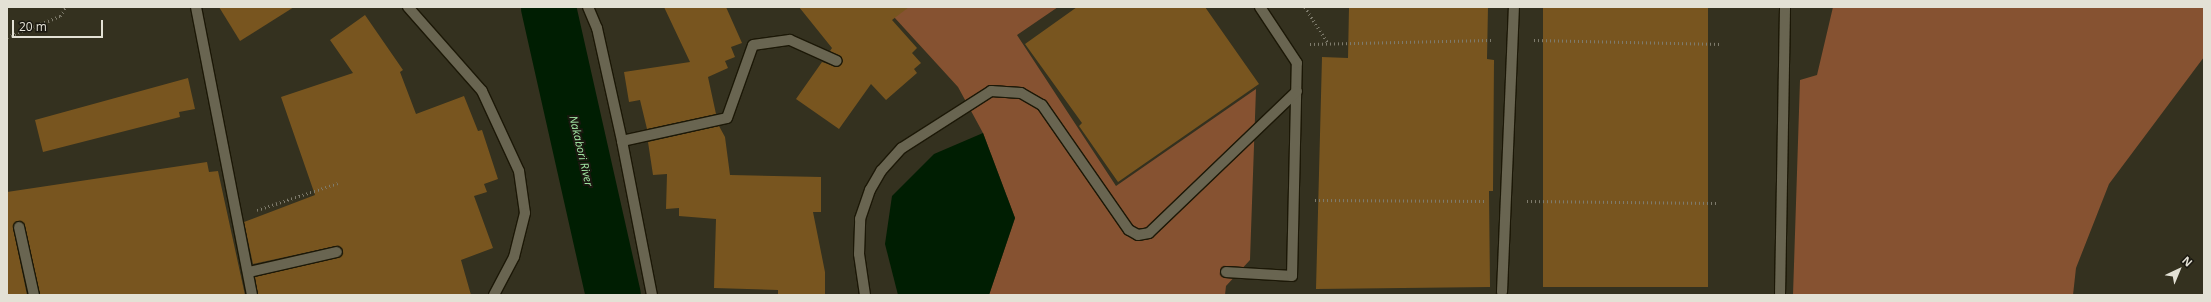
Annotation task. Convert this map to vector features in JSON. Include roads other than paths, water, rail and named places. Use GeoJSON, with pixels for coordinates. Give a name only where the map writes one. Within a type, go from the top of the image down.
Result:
{"type":"FeatureCollection","features":[{"type":"Feature","properties":{"kind":"street"},"geometry":{"type":"LineString","coordinates":[[196,7],[239,217],[252,295]]}},
{"type":"Feature","properties":{"kind":"street"},"geometry":{"type":"LineString","coordinates":[[408,7],[482,91],[519,171],[525,213],[514,257],[494,295]]}},
{"type":"Feature","properties":{"kind":"street"},"geometry":{"type":"LineString","coordinates":[[588,7],[597,28],[622,141],[652,295]]}},
{"type":"Feature","properties":{"kind":"street"},"geometry":{"type":"LineString","coordinates":[[1226,272],[1292,276],[1297,63],[1260,7]]}},
{"type":"Feature","properties":{"kind":"street"},"geometry":{"type":"LineString","coordinates":[[1502,292],[1504,201],[1514,7]]}},
{"type":"Feature","properties":{"kind":"street"},"geometry":{"type":"LineString","coordinates":[[1780,295],[1785,7]]}},
{"type":"Feature","properties":{"kind":"street"},"geometry":{"type":"LineString","coordinates":[[622,141],[727,118],[753,45],[790,40],[837,61]]}},
{"type":"Feature","properties":{"kind":"street"},"geometry":{"type":"LineString","coordinates":[[865,295],[859,254],[860,219],[870,190],[881,171],[902,148],[991,91],[1021,93],[1042,105],[1128,230],[1138,235],[1149,233],[1297,91]]}},
{"type":"Feature","properties":{"kind":"street"},"geometry":{"type":"LineString","coordinates":[[19,227],[34,295]]}},
{"type":"Feature","properties":{"kind":"street"},"geometry":{"type":"LineString","coordinates":[[249,272],[337,252]]}},
{"type":"Feature","properties":{"kind":"waterway","name":"Nakabori River"},"geometry":{"type":"LineString","coordinates":[[548,7],[613,295]]}}]}
